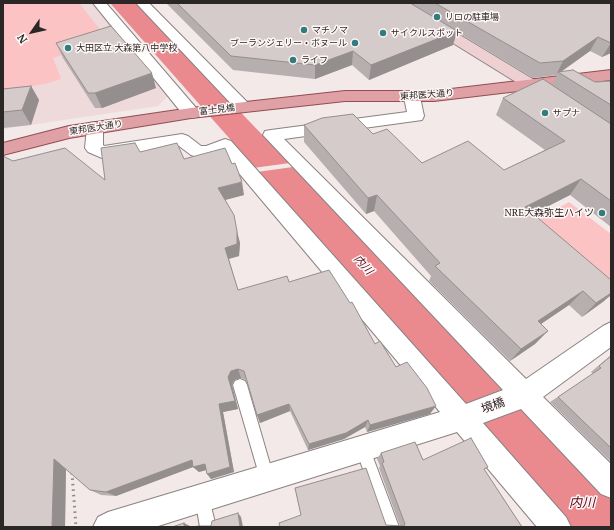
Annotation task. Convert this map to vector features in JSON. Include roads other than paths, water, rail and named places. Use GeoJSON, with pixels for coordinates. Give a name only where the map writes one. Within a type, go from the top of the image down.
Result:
{"type":"FeatureCollection","features":[{"type":"Feature","properties":{"kind":"main road","name":"東邦医大通り"},"geometry":{"type":"LineString","coordinates":[[243,107],[345,96],[434,96],[611,74]]}},
{"type":"Feature","properties":{"kind":"main road","name":"富士見橋"},"geometry":{"type":"LineString","coordinates":[[191,113],[243,107]]}},
{"type":"Feature","properties":{"kind":"main road","name":"東邦医大通り"},"geometry":{"type":"LineString","coordinates":[[3,149],[95,127],[191,113]]}},
{"type":"Feature","properties":{"kind":"street"},"geometry":{"type":"LineString","coordinates":[[99,3],[191,113]]}},
{"type":"Feature","properties":{"kind":"street"},"geometry":{"type":"LineString","coordinates":[[142,3],[243,107]]}},
{"type":"Feature","properties":{"kind":"street"},"geometry":{"type":"LineString","coordinates":[[398,3],[530,84],[550,98]]}},
{"type":"Feature","properties":{"kind":"street"},"geometry":{"type":"LineString","coordinates":[[412,97],[416,116],[271,135],[611,484]]}},
{"type":"Feature","properties":{"kind":"street"},"geometry":{"type":"LineString","coordinates":[[95,127],[94,148],[102,152],[182,140],[197,151],[207,152],[225,146],[556,527]]}},
{"type":"Feature","properties":{"kind":"street","name":"境橋"},"geometry":{"type":"LineString","coordinates":[[108,527],[462,418],[525,395],[611,333]]}},
{"type":"Feature","properties":{"kind":"lane"},"geometry":{"type":"LineString","coordinates":[[240,385],[267,478]]}},
{"type":"Feature","properties":{"kind":"lane"},"geometry":{"type":"LineString","coordinates":[[362,449],[391,527]]}},
{"type":"Feature","properties":{"kind":"lane"},"geometry":{"type":"LineString","coordinates":[[202,498],[208,527]]}},
{"type":"Feature","properties":{"kind":"water","name":"内川"},"geometry":{"type":"Polygon","coordinates":[[[110,3],[136,3],[611,499],[611,527],[572,527],[110,3]]]}},
{"type":"Feature","properties":{"kind":"place","name":"リロの駐車場"},"geometry":{"type":"Point","coordinates":[437,17]}},
{"type":"Feature","properties":{"kind":"place","name":"マチノマ"},"geometry":{"type":"Point","coordinates":[304,30]}},
{"type":"Feature","properties":{"kind":"place","name":"サイクルスポット"},"geometry":{"type":"Point","coordinates":[383,33]}},
{"type":"Feature","properties":{"kind":"place","name":"ブーランジェリー・ボヌール"},"geometry":{"type":"Point","coordinates":[355,43]}},
{"type":"Feature","properties":{"kind":"place","name":"大田区立 大森第八中学校"},"geometry":{"type":"Point","coordinates":[68,48]}},
{"type":"Feature","properties":{"kind":"place","name":"ライフ"},"geometry":{"type":"Point","coordinates":[293,60]}},
{"type":"Feature","properties":{"kind":"place","name":"サプナ"},"geometry":{"type":"Point","coordinates":[545,113]}},
{"type":"Feature","properties":{"kind":"place","name":"NRE大森弥生ハイツ"},"geometry":{"type":"Point","coordinates":[602,213]}}]}
